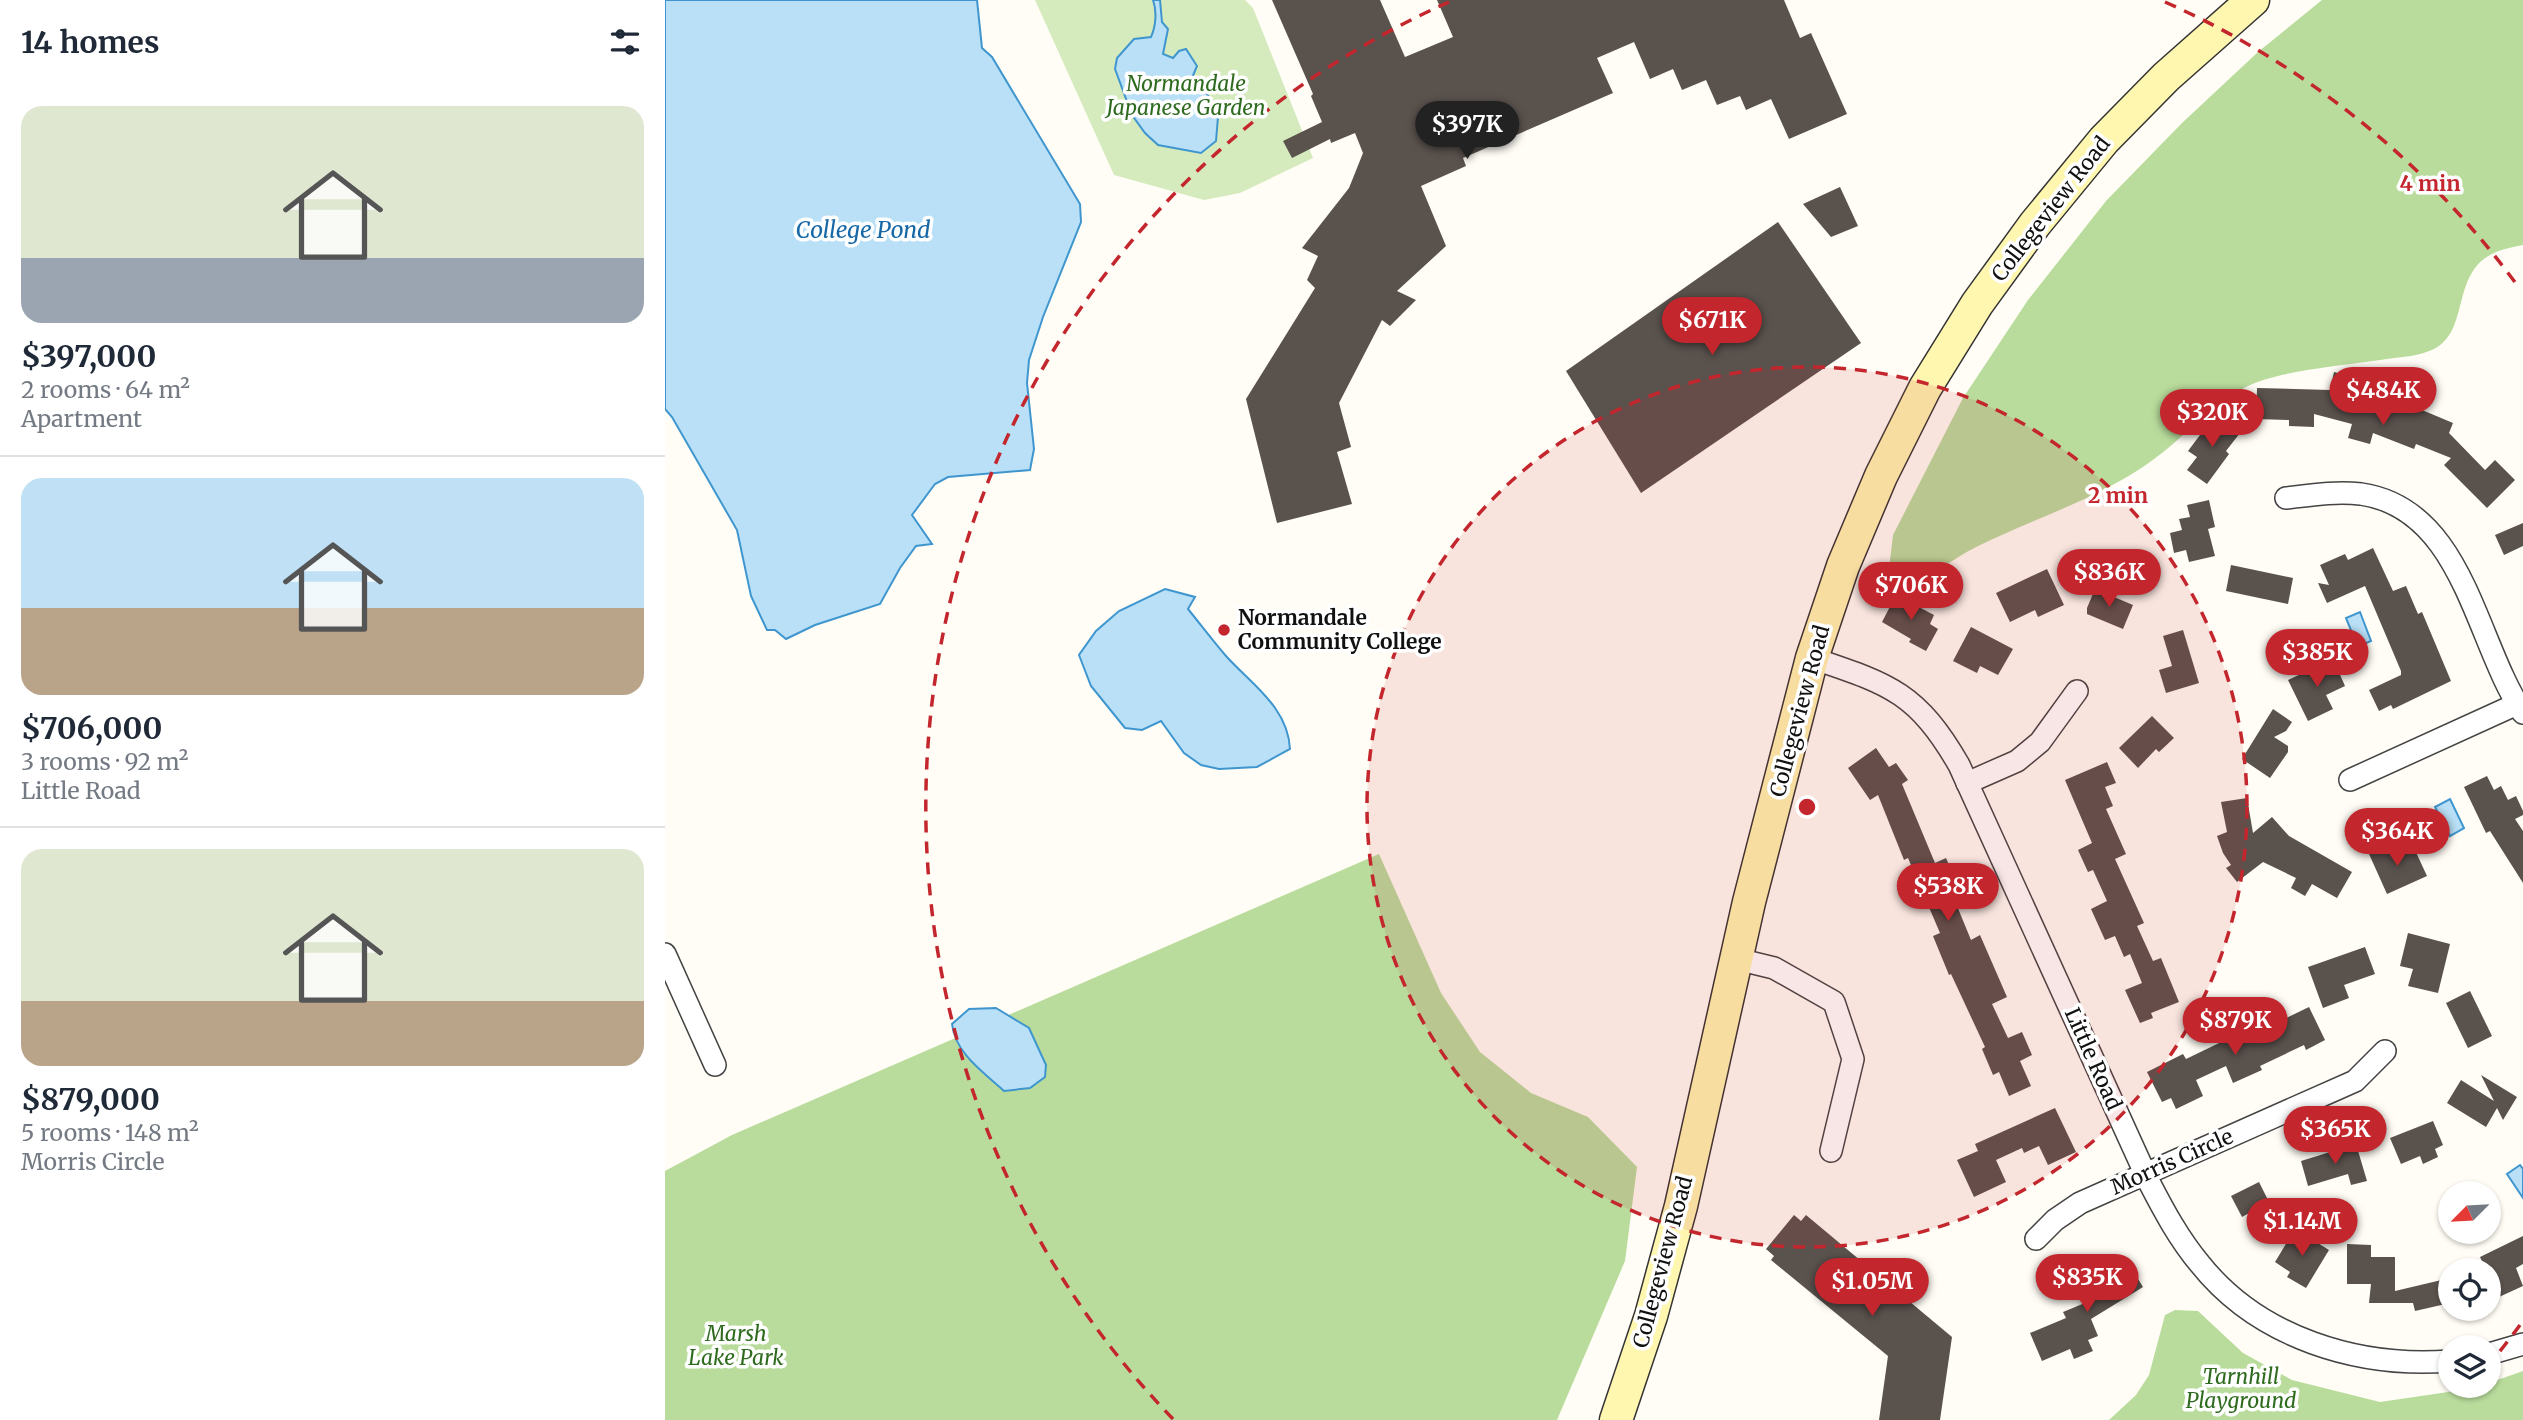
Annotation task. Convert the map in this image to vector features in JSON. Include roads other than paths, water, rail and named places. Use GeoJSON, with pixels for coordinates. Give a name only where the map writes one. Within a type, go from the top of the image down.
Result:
{"type":"FeatureCollection","features":[{"type":"Feature","properties":{"kind":"street","name":"Collegeview Road"},"geometry":{"type":"LineString","coordinates":[[1616,1420],[1651,1316],[1681,1206],[1749,902],[1812,658],[1843,566],[1881,476],[1925,388],[1977,304],[2035,224],[2104,140],[2166,77],[2253,0]]}},
{"type":"Feature","properties":{"kind":"street"},"geometry":{"type":"LineString","coordinates":[[2286,498],[2333,493],[2362,495],[2390,502],[2414,517],[2436,536],[2452,560],[2520,709],[2350,780]]}},
{"type":"Feature","properties":{"kind":"street","name":"Little Road"},"geometry":{"type":"LineString","coordinates":[[1812,658],[1890,687],[1918,707],[1942,735],[1967,783],[2145,1174],[2172,1226],[2201,1266],[2237,1299],[2279,1328],[2323,1348],[2372,1359],[2421,1363],[2438,1361]]}},
{"type":"Feature","properties":{"kind":"street"},"geometry":{"type":"LineString","coordinates":[[1967,783],[2017,761],[2040,742],[2077,691]]}},
{"type":"Feature","properties":{"kind":"street"},"geometry":{"type":"LineString","coordinates":[[665,954],[715,1065]]}},
{"type":"Feature","properties":{"kind":"street"},"geometry":{"type":"LineString","coordinates":[[1737,959],[1774,968],[1834,1002],[1853,1059],[1831,1151]]}},
{"type":"Feature","properties":{"kind":"street","name":"Morris Circle"},"geometry":{"type":"LineString","coordinates":[[2036,1239],[2080,1203],[2355,1081],[2385,1051]]}},
{"type":"Feature","properties":{"kind":"street"},"geometry":{"type":"LineString","coordinates":[[2501,1350],[2523,1344]]}},
{"type":"Feature","properties":{"kind":"water","name":"College Pond"},"geometry":{"type":"Polygon","coordinates":[[[665,0],[977,0],[982,48],[992,57],[1080,204],[1081,222],[1029,360],[1027,383],[1034,449],[1030,470],[948,477],[935,484],[912,515],[932,544],[916,546],[880,604],[815,625],[786,639],[775,630],[767,630],[751,596],[737,530],[665,409],[665,0]]]}},
{"type":"Feature","properties":{"kind":"water"},"geometry":{"type":"Polygon","coordinates":[[[1153,0],[1160,0],[1162,22],[1168,29],[1163,54],[1173,58],[1179,51],[1186,49],[1197,66],[1192,78],[1201,81],[1218,117],[1216,141],[1201,153],[1158,145],[1145,133],[1132,115],[1115,69],[1117,58],[1134,39],[1151,37],[1155,18],[1153,0]]]}},
{"type":"Feature","properties":{"kind":"water"},"geometry":{"type":"Polygon","coordinates":[[[1165,589],[1195,597],[1188,609],[1226,656],[1267,697],[1283,721],[1290,749],[1257,767],[1219,769],[1201,765],[1184,753],[1161,721],[1142,730],[1125,728],[1091,686],[1079,655],[1096,631],[1119,611],[1165,589]]]}},
{"type":"Feature","properties":{"kind":"water"},"geometry":{"type":"Polygon","coordinates":[[[2360,612],[2371,641],[2355,648],[2352,642],[2355,640],[2346,618],[2360,612]]]}},
{"type":"Feature","properties":{"kind":"water"},"geometry":{"type":"Polygon","coordinates":[[[2450,799],[2464,828],[2450,836],[2435,807],[2450,799]]]}},
{"type":"Feature","properties":{"kind":"water"},"geometry":{"type":"Polygon","coordinates":[[[996,1008],[1029,1028],[1046,1065],[1045,1077],[1030,1088],[1004,1091],[971,1061],[958,1044],[952,1024],[969,1009],[996,1008]]]}},
{"type":"Feature","properties":{"kind":"water"},"geometry":{"type":"Polygon","coordinates":[[[2520,1165],[2523,1169],[2523,1198],[2507,1174],[2520,1165]]]}},
{"type":"Feature","properties":{"kind":"place","name":"Normandale Community College"},"geometry":{"type":"Point","coordinates":[1224,630]}},
{"type":"Feature","properties":{"kind":"park label","name":"Normandale Japanese Garden"},"geometry":{"type":"Point","coordinates":[1186,96]}},
{"type":"Feature","properties":{"kind":"park label","name":"Marsh Lake Park"},"geometry":{"type":"Point","coordinates":[736,1346]}},
{"type":"Feature","properties":{"kind":"park label","name":"Tarnhill Playground"},"geometry":{"type":"Point","coordinates":[2241,1389]}}]}
